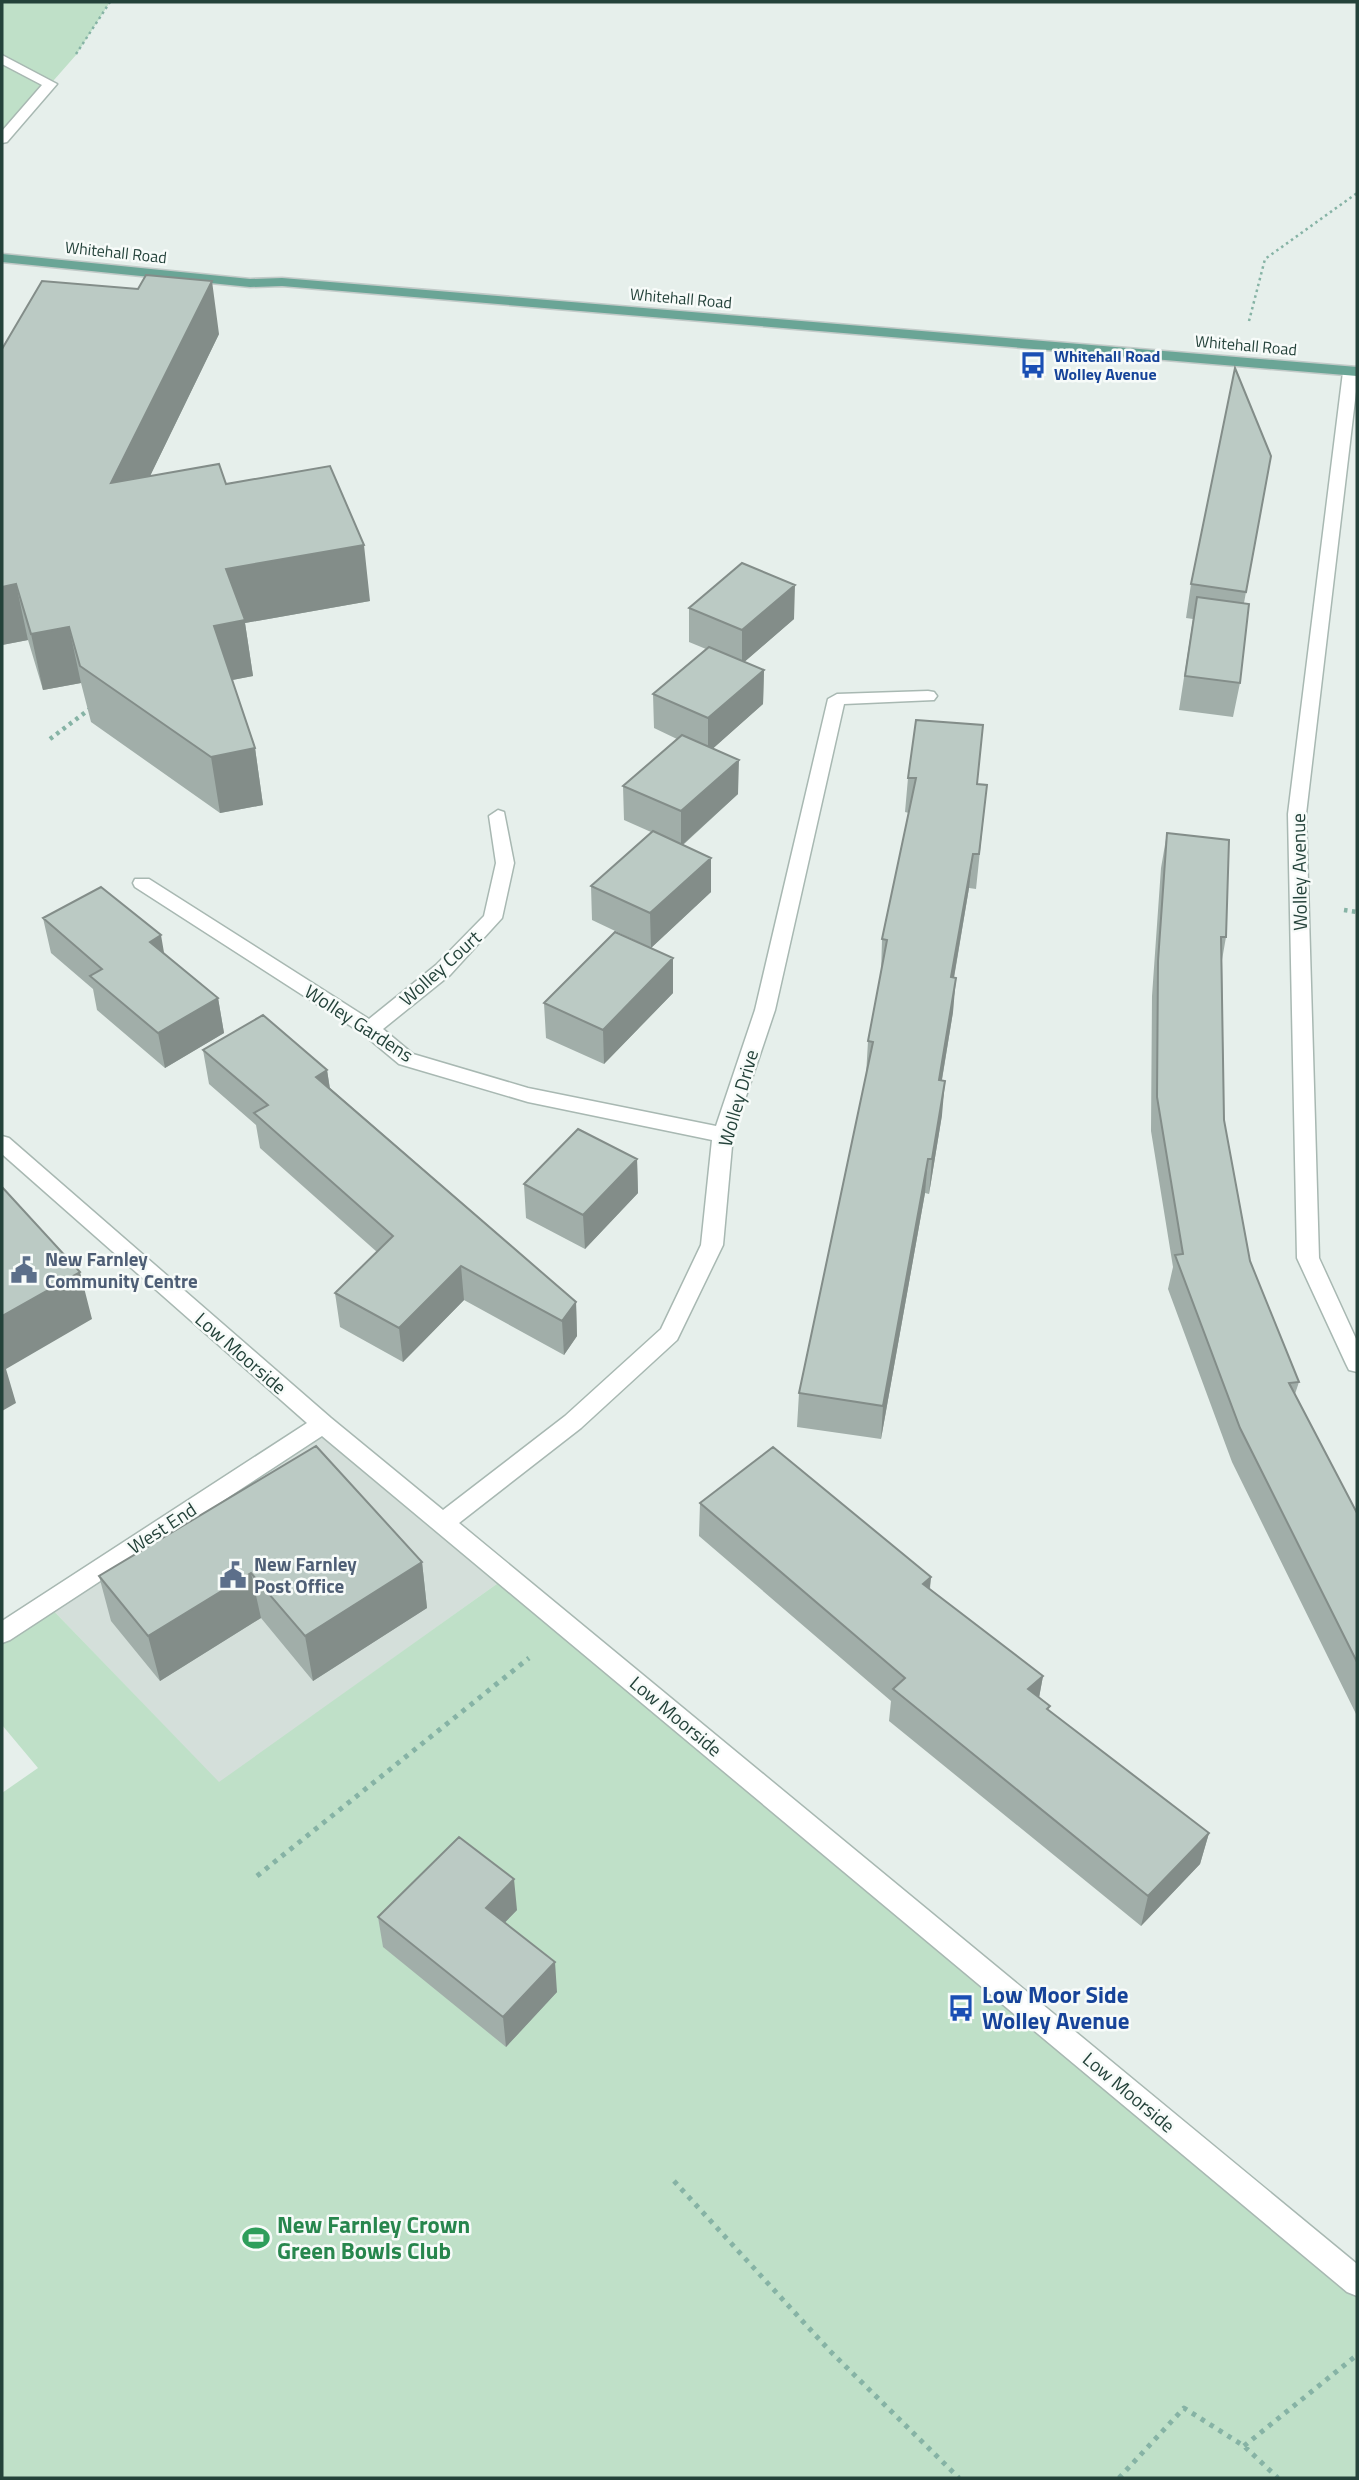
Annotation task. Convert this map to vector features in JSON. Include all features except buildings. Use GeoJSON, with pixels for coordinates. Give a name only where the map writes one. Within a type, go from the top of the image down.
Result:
{"type":"FeatureCollection","features":[{"type":"Feature","properties":{"kind":"main road","name":"Whitehall Road"},"geometry":{"type":"LineString","coordinates":[[2,258],[250,283],[282,282],[1354,372]]}},
{"type":"Feature","properties":{"kind":"street"},"geometry":{"type":"LineString","coordinates":[[2,59],[50,84],[2,139]]}},
{"type":"Feature","properties":{"kind":"street","name":"Wolley Avenue"},"geometry":{"type":"LineString","coordinates":[[1354,372],[1297,814],[1308,1258],[1357,1364]]}},
{"type":"Feature","properties":{"kind":"street","name":"Wolley Drive"},"geometry":{"type":"LineString","coordinates":[[443,1523],[573,1422],[669,1334],[712,1245],[723,1135],[765,1010],[837,699],[928,695]]}},
{"type":"Feature","properties":{"kind":"street","name":"Wolley Court"},"geometry":{"type":"LineString","coordinates":[[369,1029],[443,970],[493,918],[505,863],[498,816]]}},
{"type":"Feature","properties":{"kind":"street","name":"Wolley Gardens"},"geometry":{"type":"LineString","coordinates":[[142,883],[369,1029],[406,1059],[528,1095],[723,1135]]}},
{"type":"Feature","properties":{"kind":"street","name":"Low Moorside"},"geometry":{"type":"LineString","coordinates":[[3,1148],[323,1424],[1357,2282]]}},
{"type":"Feature","properties":{"kind":"street","name":"West End"},"geometry":{"type":"LineString","coordinates":[[2,1633],[323,1424]]}},
{"type":"Feature","properties":{"kind":"path"},"geometry":{"type":"LineString","coordinates":[[50,84],[76,55],[110,2]]}},
{"type":"Feature","properties":{"kind":"path"},"geometry":{"type":"LineString","coordinates":[[1236,362],[1265,259],[1357,193]]}},
{"type":"Feature","properties":{"kind":"path"},"geometry":{"type":"LineString","coordinates":[[50,739],[100,702]]}},
{"type":"Feature","properties":{"kind":"path"},"geometry":{"type":"LineString","coordinates":[[257,1877],[568,1626]]}},
{"type":"Feature","properties":{"kind":"path"},"geometry":{"type":"LineString","coordinates":[[674,2181],[830,2351],[959,2478]]}},
{"type":"Feature","properties":{"kind":"path"},"geometry":{"type":"LineString","coordinates":[[1244,2446],[1357,2355]]}},
{"type":"Feature","properties":{"kind":"path"},"geometry":{"type":"LineString","coordinates":[[1119,2478],[1184,2408],[1244,2446],[1278,2478]]}},
{"type":"Feature","properties":{"kind":"shaded area"},"geometry":{"type":"Polygon","coordinates":[[[323,1424],[508,1576],[219,1783],[46,1603],[323,1424]]]}},
{"type":"Feature","properties":{"kind":"green space"},"geometry":{"type":"Polygon","coordinates":[[[2,2],[110,2],[76,55],[2,139],[2,2]]]}},
{"type":"Feature","properties":{"kind":"green space"},"geometry":{"type":"Polygon","coordinates":[[[508,1576],[1357,2282],[1357,2478],[2,2478],[2,1793],[38,1768],[2,1725],[2,1633],[46,1603],[219,1782],[508,1576]]]}},
{"type":"Feature","properties":{"kind":"place","name":"Whitehall Road Wolley Avenue"},"geometry":{"type":"Point","coordinates":[1033,365]}},
{"type":"Feature","properties":{"kind":"place","name":"New Farnley Community Centre"},"geometry":{"type":"Point","coordinates":[24,1270]}},
{"type":"Feature","properties":{"kind":"place","name":"New Farnley Post Office"},"geometry":{"type":"Point","coordinates":[233,1575]}},
{"type":"Feature","properties":{"kind":"place","name":"Low Moor Side Wolley Avenue"},"geometry":{"type":"Point","coordinates":[961,2008]}},
{"type":"Feature","properties":{"kind":"place","name":"New Farnley Crown Green Bowls Club"},"geometry":{"type":"Point","coordinates":[256,2238]}}]}
